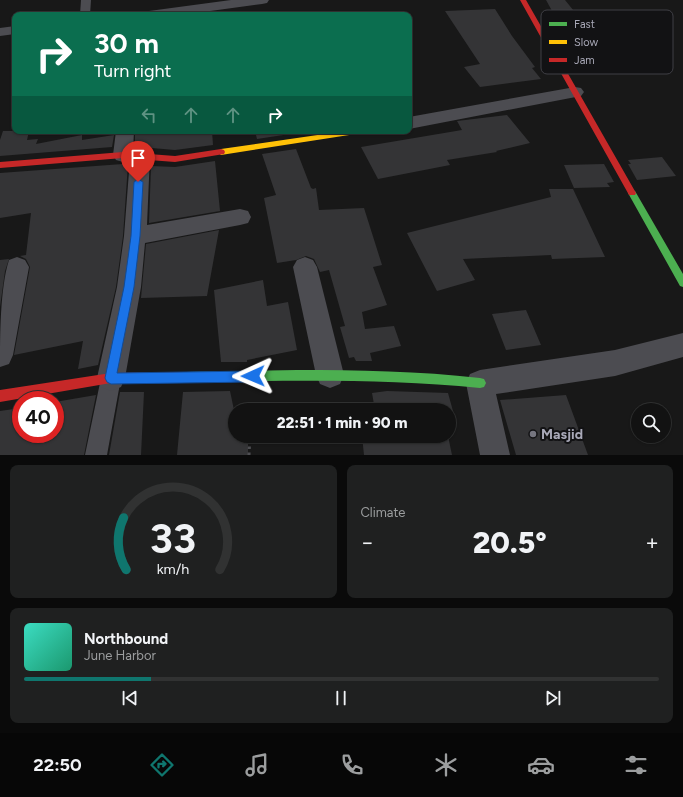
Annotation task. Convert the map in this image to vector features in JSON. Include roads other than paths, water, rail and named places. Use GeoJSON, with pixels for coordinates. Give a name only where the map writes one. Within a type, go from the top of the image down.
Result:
{"type":"FeatureCollection","features":[{"type":"Feature","properties":{"kind":"street"},"geometry":{"type":"LineString","coordinates":[[523,0],[541,32]]}},
{"type":"Feature","properties":{"kind":"street"},"geometry":{"type":"LineString","coordinates":[[178,12],[264,3]]}},
{"type":"Feature","properties":{"kind":"street"},"geometry":{"type":"LineString","coordinates":[[0,32],[12,30]]}},
{"type":"Feature","properties":{"kind":"street"},"geometry":{"type":"LineString","coordinates":[[565,74],[683,283]]}},
{"type":"Feature","properties":{"kind":"street"},"geometry":{"type":"LineString","coordinates":[[412,122],[575,92]]}},
{"type":"Feature","properties":{"kind":"street"},"geometry":{"type":"LineString","coordinates":[[111,378],[129,287],[135,236],[132,155],[126,134]]}},
{"type":"Feature","properties":{"kind":"street"},"geometry":{"type":"LineString","coordinates":[[0,165],[132,155],[176,159],[323,134]]}},
{"type":"Feature","properties":{"kind":"street"},"geometry":{"type":"LineString","coordinates":[[135,236],[240,217]]}},
{"type":"Feature","properties":{"kind":"street"},"geometry":{"type":"LineString","coordinates":[[0,355],[17,267]]}},
{"type":"Feature","properties":{"kind":"street"},"geometry":{"type":"LineString","coordinates":[[305,267],[330,375]]}},
{"type":"Feature","properties":{"kind":"street"},"geometry":{"type":"LineString","coordinates":[[0,396],[111,378],[330,375],[441,378],[480,383],[615,363],[683,345]]}},
{"type":"Feature","properties":{"kind":"street"},"geometry":{"type":"LineString","coordinates":[[480,383],[495,455]]}},
{"type":"Feature","properties":{"kind":"lane"},"geometry":{"type":"LineString","coordinates":[[85,12],[86,0]]}},
{"type":"Feature","properties":{"kind":"lane"},"geometry":{"type":"LineString","coordinates":[[96,455],[111,378]]}},
{"type":"Feature","properties":{"kind":"place","name":"Masjid"},"geometry":{"type":"Point","coordinates":[533,434]}}]}
